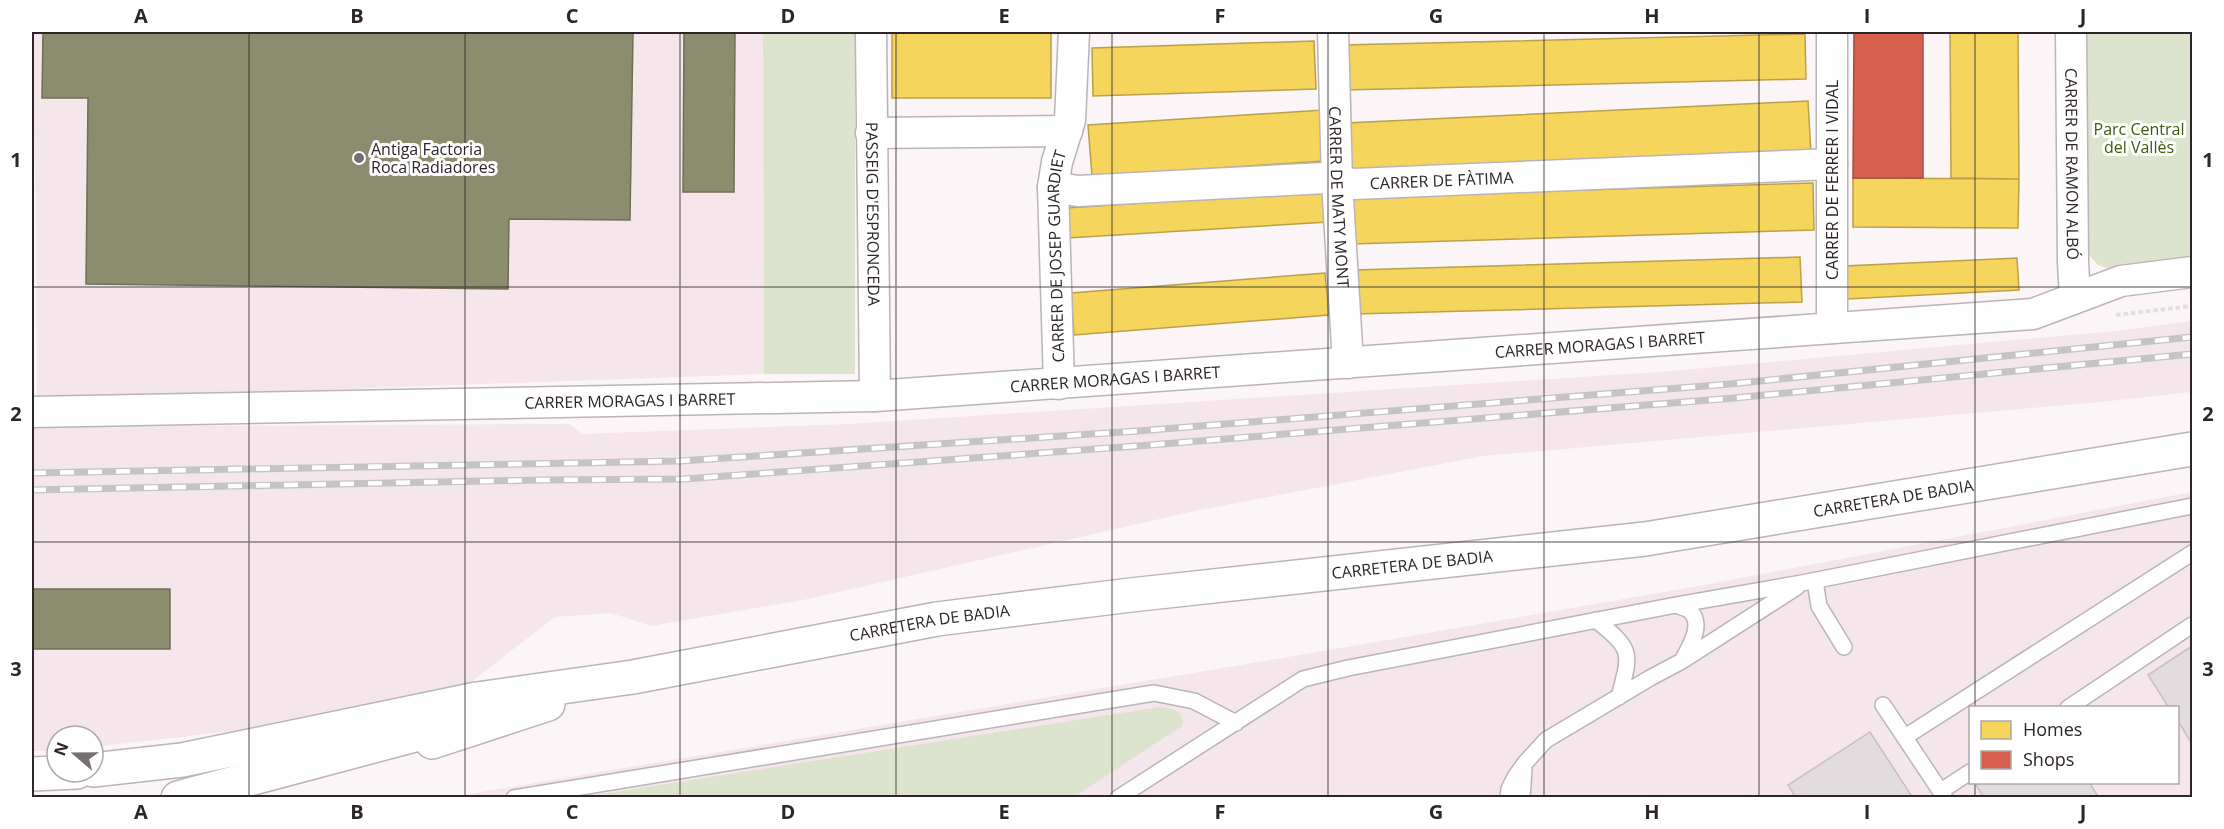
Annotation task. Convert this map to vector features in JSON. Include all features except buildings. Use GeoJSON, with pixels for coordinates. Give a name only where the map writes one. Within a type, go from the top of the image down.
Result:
{"type":"FeatureCollection","features":[{"type":"Feature","properties":{"kind":"street","name":"PASSEIG D'ESPRONCEDA"},"geometry":{"type":"LineString","coordinates":[[871,32],[870,132],[875,396]]}},
{"type":"Feature","properties":{"kind":"street","name":"CARRER DE JOSEP GUARDIET"},"geometry":{"type":"LineString","coordinates":[[1059,384],[1053,187],[1057,162],[1070,120],[1074,32]]}},
{"type":"Feature","properties":{"kind":"street","name":"CARRER DE MATY MONT"},"geometry":{"type":"LineString","coordinates":[[1333,32],[1337,182],[1348,363]]}},
{"type":"Feature","properties":{"kind":"street","name":"CARRER DE FERRER I VIDAL"},"geometry":{"type":"LineString","coordinates":[[1832,32],[1832,328]]}},
{"type":"Feature","properties":{"kind":"street","name":"CARRER DE RAMON ALBÓ"},"geometry":{"type":"LineString","coordinates":[[2071,32],[2075,298]]}},
{"type":"Feature","properties":{"kind":"street","name":"CARRER DE JOSEP GUARDIET"},"geometry":{"type":"LineString","coordinates":[[870,132],[1067,131]]}},
{"type":"Feature","properties":{"kind":"street","name":"CARRER DE FÀTIMA"},"geometry":{"type":"LineString","coordinates":[[1053,187],[1078,191],[1325,178],[1354,184],[1832,164]]}},
{"type":"Feature","properties":{"kind":"street","name":"CARRER MORAGAS I BARRET"},"geometry":{"type":"LineString","coordinates":[[32,412],[875,396],[2033,314],[2121,281],[2193,272]]}},
{"type":"Feature","properties":{"kind":"street","name":"CARRETERA DE BADIA"},"geometry":{"type":"LineString","coordinates":[[633,677],[937,619],[1143,593],[1645,539],[2193,448]]}},
{"type":"Feature","properties":{"kind":"street"},"geometry":{"type":"LineString","coordinates":[[105,769],[182,760],[477,699],[633,677]]}},
{"type":"Feature","properties":{"kind":"street"},"geometry":{"type":"LineString","coordinates":[[178,798],[633,677]]}},
{"type":"Feature","properties":{"kind":"street"},"geometry":{"type":"LineString","coordinates":[[262,798],[633,677]]}},
{"type":"Feature","properties":{"kind":"lane"},"geometry":{"type":"LineString","coordinates":[[1118,798],[1303,679],[1348,668],[1808,582],[2193,506]]}},
{"type":"Feature","properties":{"kind":"lane"},"geometry":{"type":"LineString","coordinates":[[1905,737],[2193,553]]}},
{"type":"Feature","properties":{"kind":"lane"},"geometry":{"type":"LineString","coordinates":[[1808,582],[1819,606],[1844,647]]}},
{"type":"Feature","properties":{"kind":"lane"},"geometry":{"type":"LineString","coordinates":[[1509,793],[1525,763],[1546,740],[1682,661],[1808,582]]}},
{"type":"Feature","properties":{"kind":"lane"},"geometry":{"type":"LineString","coordinates":[[1676,605],[1690,611],[1694,619],[1695,636],[1682,661]]}},
{"type":"Feature","properties":{"kind":"lane"},"geometry":{"type":"LineString","coordinates":[[1596,620],[1627,650],[1628,662],[1619,697]]}},
{"type":"Feature","properties":{"kind":"lane"},"geometry":{"type":"LineString","coordinates":[[2071,706],[2193,625]]}},
{"type":"Feature","properties":{"kind":"lane"},"geometry":{"type":"LineString","coordinates":[[514,798],[1154,693],[1194,701],[1236,723]]}},
{"type":"Feature","properties":{"kind":"lane"},"geometry":{"type":"LineString","coordinates":[[1883,705],[1943,795],[1969,774]]}},
{"type":"Feature","properties":{"kind":"lane"},"geometry":{"type":"LineString","coordinates":[[1522,798],[1525,763]]}},
{"type":"Feature","properties":{"kind":"shaded area"},"geometry":{"type":"Polygon","coordinates":[[[32,32],[763,32],[764,374],[37,400],[32,32]]]}},
{"type":"Feature","properties":{"kind":"shaded area"},"geometry":{"type":"Polygon","coordinates":[[[2192,321],[2192,392],[1483,456],[1190,512],[808,599],[651,626],[611,613],[555,617],[471,682],[232,731],[105,746],[105,724],[45,724],[45,751],[32,751],[32,427],[569,424],[582,434],[848,424],[1660,372],[2116,331],[2192,321]]]}},
{"type":"Feature","properties":{"kind":"shaded area"},"geometry":{"type":"Polygon","coordinates":[[[2192,492],[2192,797],[445,798],[1699,586],[2192,492]]]}},
{"type":"Feature","properties":{"kind":"green space"},"geometry":{"type":"Polygon","coordinates":[[[763,32],[855,32],[855,374],[764,374],[763,32]]]}},
{"type":"Feature","properties":{"kind":"green space","name":"Parc Central del Vallès"},"geometry":{"type":"Polygon","coordinates":[[[2085,32],[2192,32],[2192,259],[2107,268],[2098,265],[2088,254],[2085,32]]]}},
{"type":"Feature","properties":{"kind":"green space"},"geometry":{"type":"Polygon","coordinates":[[[1160,707],[1180,713],[1182,726],[1074,797],[582,797],[1160,707]]]}},
{"type":"Feature","properties":{"kind":"railway"},"geometry":{"type":"LineString","coordinates":[[32,473],[680,461],[1138,431],[1730,384],[2192,337]]}},
{"type":"Feature","properties":{"kind":"railway"},"geometry":{"type":"LineString","coordinates":[[32,490],[684,479],[1137,446],[1734,398],[2192,354]]}},
{"type":"Feature","properties":{"kind":"place","name":"Antiga Factoria Roca Radiadores"},"geometry":{"type":"Point","coordinates":[359,158]}}]}
